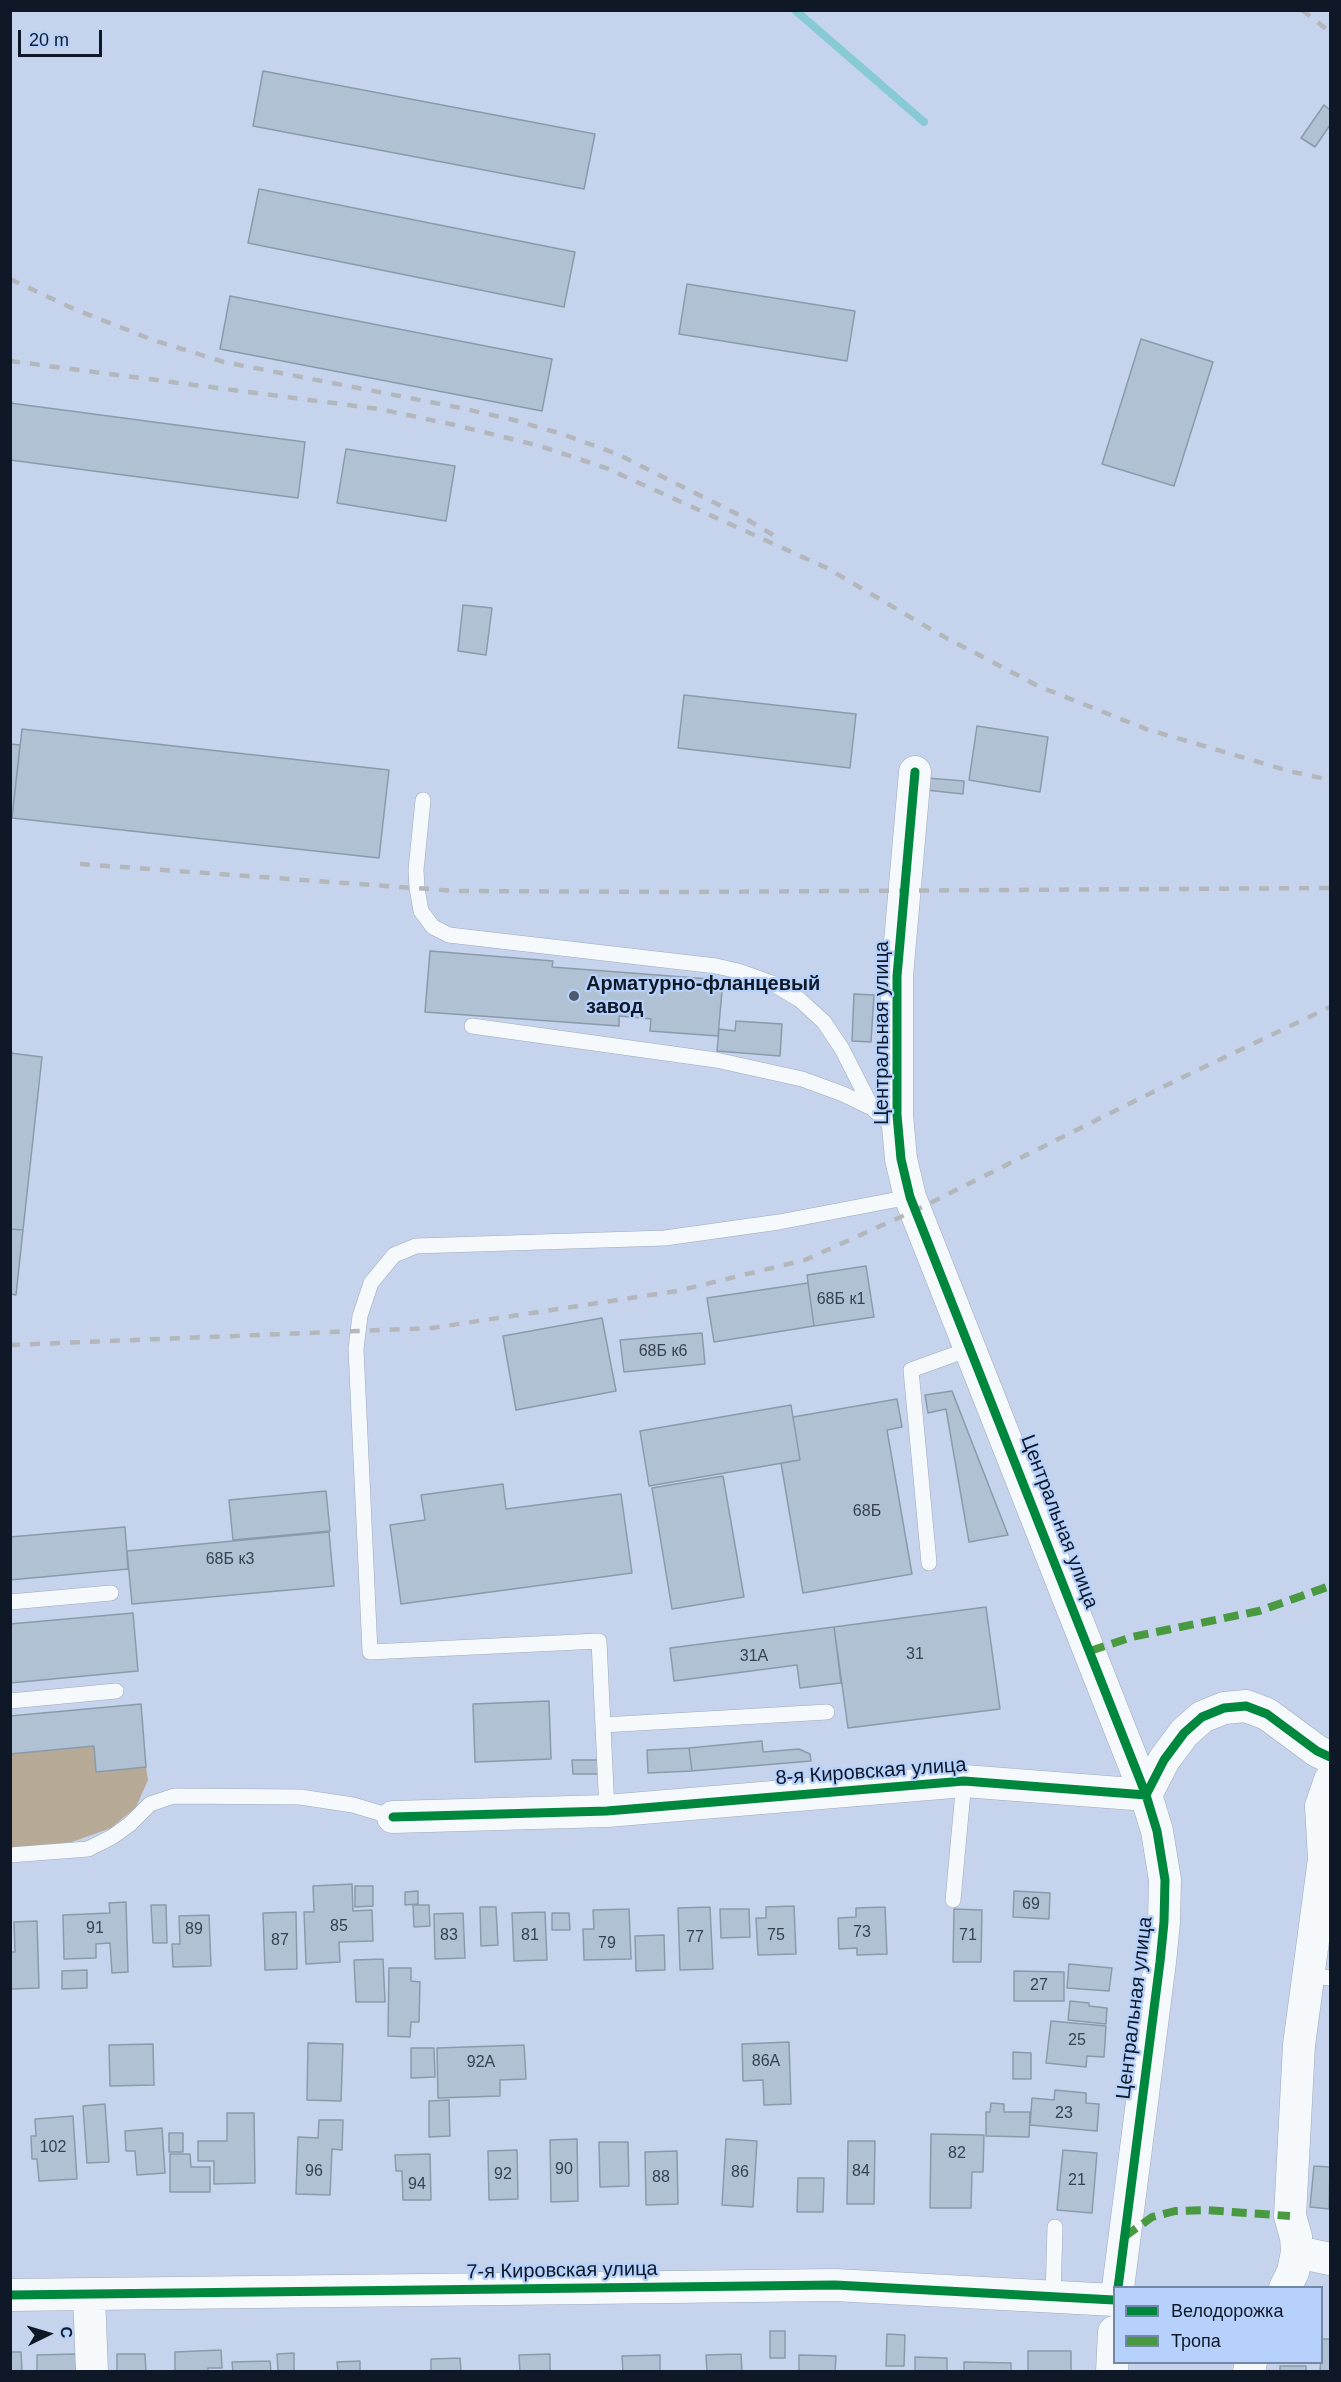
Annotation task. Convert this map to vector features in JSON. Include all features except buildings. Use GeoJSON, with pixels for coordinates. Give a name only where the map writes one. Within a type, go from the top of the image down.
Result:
{"type":"FeatureCollection","features":[{"type":"Feature","properties":{"kind":"street","name":"Центральная улица"},"geometry":{"type":"LineString","coordinates":[[915,772],[897,976],[896,1060],[901,1159],[910,1197],[972,1348],[1146,1795],[1157,1831],[1165,1880],[1164,1922],[1118,2286]]}},
{"type":"Feature","properties":{"kind":"street"},"geometry":{"type":"LineString","coordinates":[[1146,1795],[1164,1760],[1184,1733],[1203,1717],[1224,1708],[1246,1706],[1266,1714],[1317,1751],[1330,1757]]}},
{"type":"Feature","properties":{"kind":"street"},"geometry":{"type":"LineString","coordinates":[[1286,2286],[1293,2272],[1297,2252],[1296,2237],[1290,2216],[1299,2045],[1319,1977],[1328,1856],[1321,1806],[1330,1780]]}},
{"type":"Feature","properties":{"kind":"street","name":"8-я Кировская улица"},"geometry":{"type":"LineString","coordinates":[[393,1817],[607,1811],[964,1781],[1146,1795]]}},
{"type":"Feature","properties":{"kind":"street"},"geometry":{"type":"LineString","coordinates":[[1297,2252],[1330,2259]]}},
{"type":"Feature","properties":{"kind":"street","name":"7-я Кировская улица"},"geometry":{"type":"LineString","coordinates":[[10,2295],[835,2285],[1113,2300]]}},
{"type":"Feature","properties":{"kind":"street"},"geometry":{"type":"LineString","coordinates":[[89,2295],[92,2372]]}},
{"type":"Feature","properties":{"kind":"street"},"geometry":{"type":"LineString","coordinates":[[1112,2372],[1113,2352]]}},
{"type":"Feature","properties":{"kind":"lane"},"geometry":{"type":"LineString","coordinates":[[423,800],[416,870],[417,888],[421,911],[433,927],[449,935],[716,966],[772,983],[800,1000],[824,1022],[842,1049],[872,1108]]}},
{"type":"Feature","properties":{"kind":"lane"},"geometry":{"type":"LineString","coordinates":[[472,1026],[716,1060],[802,1079],[843,1094],[872,1108],[899,1132]]}},
{"type":"Feature","properties":{"kind":"lane"},"geometry":{"type":"LineString","coordinates":[[607,1811],[599,1641],[370,1652],[356,1349],[360,1316],[370,1283],[394,1256],[416,1246],[665,1238],[779,1222],[910,1197]]}},
{"type":"Feature","properties":{"kind":"lane"},"geometry":{"type":"LineString","coordinates":[[929,1563],[911,1370],[972,1348]]}},
{"type":"Feature","properties":{"kind":"lane"},"geometry":{"type":"LineString","coordinates":[[10,1602],[111,1593]]}},
{"type":"Feature","properties":{"kind":"lane"},"geometry":{"type":"LineString","coordinates":[[10,1701],[116,1691]]}},
{"type":"Feature","properties":{"kind":"lane"},"geometry":{"type":"LineString","coordinates":[[603,1725],[827,1712]]}},
{"type":"Feature","properties":{"kind":"lane"},"geometry":{"type":"LineString","coordinates":[[953,1900],[964,1781]]}},
{"type":"Feature","properties":{"kind":"lane"},"geometry":{"type":"LineString","coordinates":[[10,1855],[88,1849],[112,1837],[130,1824],[150,1804],[174,1796],[300,1797],[353,1805],[393,1817]]}},
{"type":"Feature","properties":{"kind":"lane"},"geometry":{"type":"LineString","coordinates":[[1053,2297],[1056,2227]]}},
{"type":"Feature","properties":{"kind":"shaded area"},"geometry":{"type":"Polygon","coordinates":[[[94,1746],[96,1772],[146,1767],[148,1780],[136,1807],[111,1828],[72,1842],[11,1848],[11,1754],[94,1746]]]}},
{"type":"Feature","properties":{"kind":"waterway"},"geometry":{"type":"LineString","coordinates":[[795,10],[924,122]]}},
{"type":"Feature","properties":{"kind":"railway"},"geometry":{"type":"LineString","coordinates":[[1302,10],[1330,32]]}},
{"type":"Feature","properties":{"kind":"railway"},"geometry":{"type":"LineString","coordinates":[[10,279],[74,309],[153,340],[224,362],[461,408],[565,435],[617,454],[743,517],[778,538]]}},
{"type":"Feature","properties":{"kind":"railway"},"geometry":{"type":"LineString","coordinates":[[10,361],[379,409],[540,446],[606,468],[827,568],[939,634],[1038,686],[1146,729],[1289,771],[1330,780]]}},
{"type":"Feature","properties":{"kind":"railway"},"geometry":{"type":"LineString","coordinates":[[80,864],[456,891],[1330,888]]}},
{"type":"Feature","properties":{"kind":"railway"},"geometry":{"type":"LineString","coordinates":[[10,1345],[432,1328],[677,1291],[805,1260],[916,1210],[1330,1007]]}},
{"type":"Feature","properties":{"kind":"marked path"},"geometry":{"type":"LineString","coordinates":[[1090,1651],[1132,1637],[1259,1611],[1330,1586]]}},
{"type":"Feature","properties":{"kind":"marked path"},"geometry":{"type":"LineString","coordinates":[[1124,2237],[1152,2217],[1175,2211],[1205,2210],[1290,2216]]}},
{"type":"Feature","properties":{"kind":"cycle path"},"geometry":{"type":"LineString","coordinates":[[915,772],[897,976],[897,1115],[901,1159],[910,1197],[1146,1795],[1157,1831],[1165,1880],[1160,1962],[1118,2286]]}},
{"type":"Feature","properties":{"kind":"cycle path"},"geometry":{"type":"LineString","coordinates":[[393,1817],[607,1811],[964,1781],[1146,1795],[1164,1760],[1184,1733],[1202,1717],[1224,1708],[1246,1706],[1267,1714],[1317,1751],[1330,1757]]}},
{"type":"Feature","properties":{"kind":"cycle path"},"geometry":{"type":"LineString","coordinates":[[10,2295],[835,2285],[1113,2300]]}},
{"type":"Feature","properties":{"kind":"place","name":"Арматурно-фланцевый завод"},"geometry":{"type":"Point","coordinates":[574,996]}}]}
